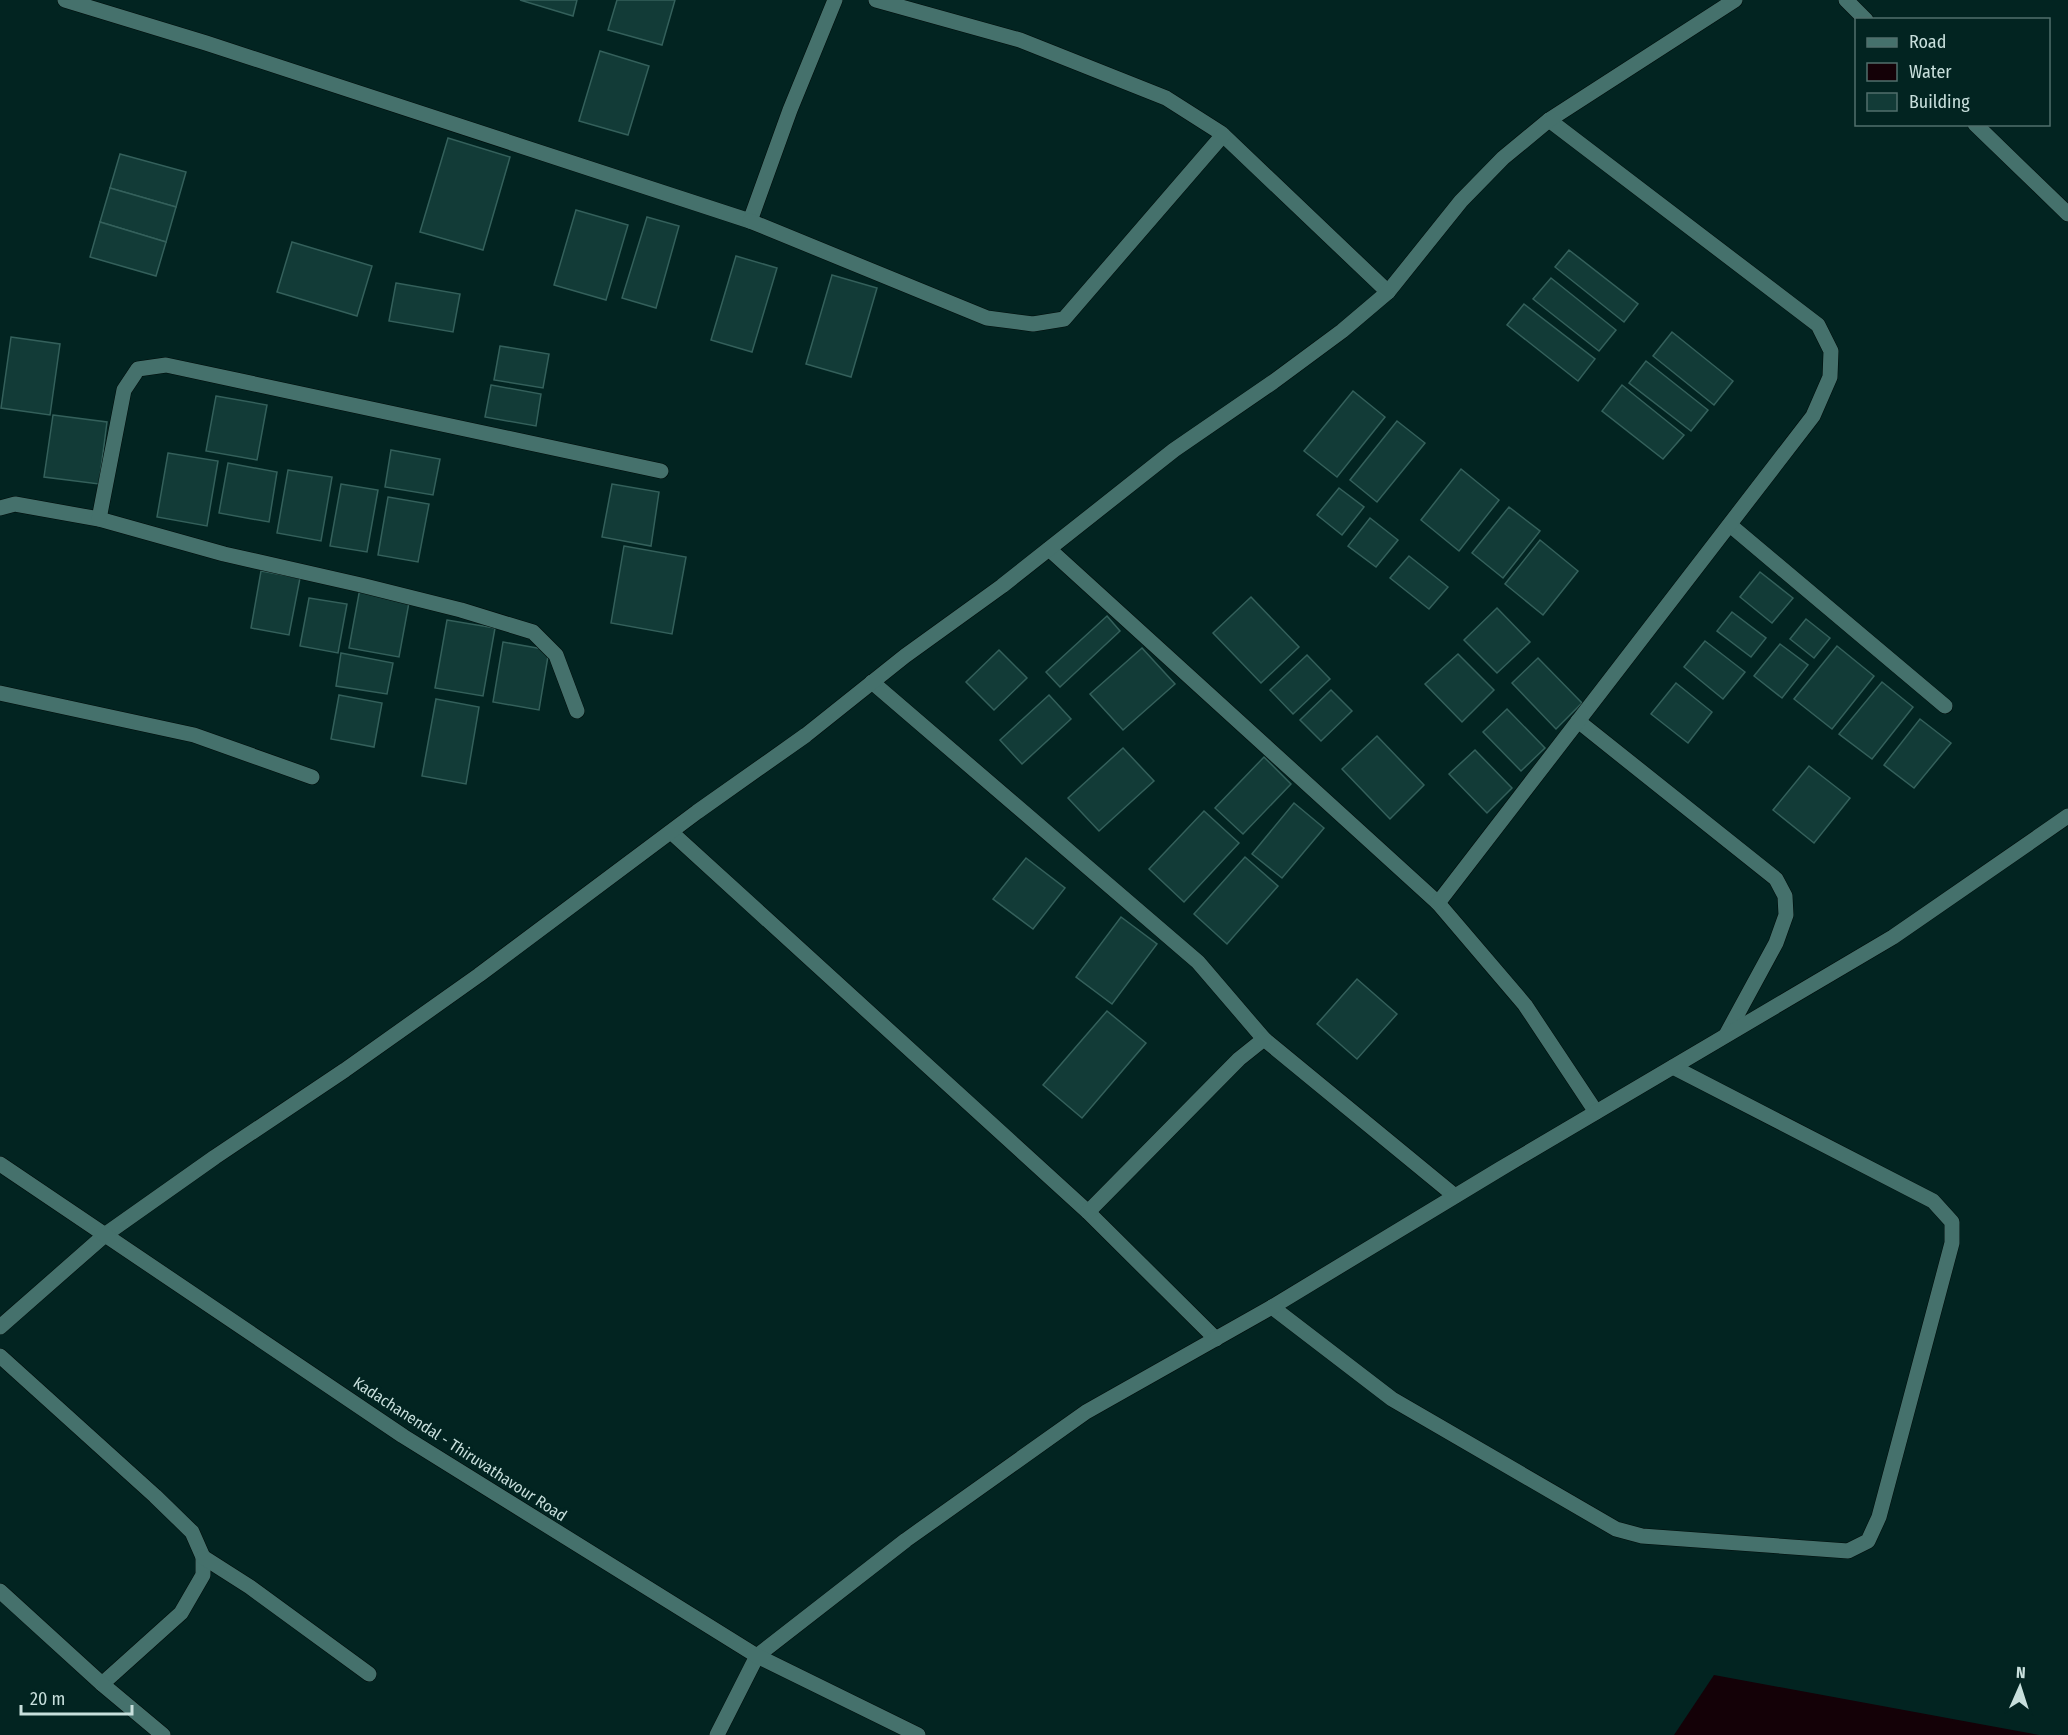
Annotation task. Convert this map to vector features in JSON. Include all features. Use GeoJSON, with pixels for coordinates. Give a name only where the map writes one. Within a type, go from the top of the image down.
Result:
{"type":"FeatureCollection","features":[{"type":"Feature","properties":{"kind":"street"},"geometry":{"type":"LineString","coordinates":[[65,0],[206,43],[750,221],[987,318],[1033,324],[1064,319],[1223,135]]}},
{"type":"Feature","properties":{"kind":"street"},"geometry":{"type":"LineString","coordinates":[[750,221],[790,110],[835,0]]}},
{"type":"Feature","properties":{"kind":"street"},"geometry":{"type":"LineString","coordinates":[[876,0],[1020,40],[1166,98],[1223,135],[1388,292]]}},
{"type":"Feature","properties":{"kind":"street"},"geometry":{"type":"LineString","coordinates":[[0,1327],[106,1234],[479,975],[806,735],[1174,450],[1342,331],[1388,292],[1461,201],[1503,158],[1549,120],[1735,0]]}},
{"type":"Feature","properties":{"kind":"street"},"geometry":{"type":"LineString","coordinates":[[1846,0],[1864,18]]}},
{"type":"Feature","properties":{"kind":"street"},"geometry":{"type":"LineString","coordinates":[[1438,903],[1813,416],[1830,377],[1831,351],[1818,325],[1549,120]]}},
{"type":"Feature","properties":{"kind":"street"},"geometry":{"type":"LineString","coordinates":[[1977,126],[2068,214]]}},
{"type":"Feature","properties":{"kind":"street"},"geometry":{"type":"LineString","coordinates":[[99,519],[124,390],[138,369],[166,365],[661,471]]}},
{"type":"Feature","properties":{"kind":"street"},"geometry":{"type":"LineString","coordinates":[[0,508],[15,504],[99,519],[224,554],[461,610],[533,632],[556,655],[577,711]]}},
{"type":"Feature","properties":{"kind":"street"},"geometry":{"type":"LineString","coordinates":[[1730,525],[1945,706]]}},
{"type":"Feature","properties":{"kind":"street"},"geometry":{"type":"LineString","coordinates":[[1049,549],[1438,903],[1525,1005],[1596,1112]]}},
{"type":"Feature","properties":{"kind":"street"},"geometry":{"type":"LineString","coordinates":[[872,682],[1198,962],[1264,1039],[1455,1196]]}},
{"type":"Feature","properties":{"kind":"street"},"geometry":{"type":"LineString","coordinates":[[0,693],[194,735],[312,777]]}},
{"type":"Feature","properties":{"kind":"street"},"geometry":{"type":"LineString","coordinates":[[1578,721],[1776,879],[1785,896],[1786,915],[1776,943],[1726,1035]]}},
{"type":"Feature","properties":{"kind":"street"},"geometry":{"type":"LineString","coordinates":[[717,1735],[757,1656],[906,1540],[1086,1412],[1272,1307],[1893,937],[2068,816]]}},
{"type":"Feature","properties":{"kind":"street"},"geometry":{"type":"LineString","coordinates":[[671,832],[1088,1212],[1216,1339]]}},
{"type":"Feature","properties":{"kind":"street"},"geometry":{"type":"LineString","coordinates":[[1088,1212],[1239,1059],[1264,1039]]}},
{"type":"Feature","properties":{"kind":"street"},"geometry":{"type":"LineString","coordinates":[[1272,1307],[1392,1399],[1616,1529],[1642,1536],[1848,1551],[1868,1541],[1879,1517],[1949,1254],[1952,1242],[1952,1222],[1933,1201],[1673,1067]]}},
{"type":"Feature","properties":{"kind":"street","name":"Kadachanendal - Thiruvathavour Road"},"geometry":{"type":"LineString","coordinates":[[0,1164],[403,1436],[757,1656],[918,1735]]}},
{"type":"Feature","properties":{"kind":"street"},"geometry":{"type":"LineString","coordinates":[[0,1356],[185,1525],[192,1532],[204,1557],[250,1587],[369,1674]]}},
{"type":"Feature","properties":{"kind":"street"},"geometry":{"type":"LineString","coordinates":[[102,1684],[181,1613],[202,1575],[204,1557]]}},
{"type":"Feature","properties":{"kind":"street"},"geometry":{"type":"LineString","coordinates":[[0,1591],[102,1684],[163,1735]]}},
{"type":"Feature","properties":{"kind":"water"},"geometry":{"type":"Polygon","coordinates":[[[1714,1675],[2039,1735],[1674,1735],[1714,1675]]]}},
{"type":"Feature","properties":{"kind":"building"},"geometry":{"type":"Polygon","coordinates":[[[520,0],[577,0],[573,16],[520,0]]]}},
{"type":"Feature","properties":{"kind":"building"},"geometry":{"type":"Polygon","coordinates":[[[617,0],[675,0],[662,45],[608,30],[617,0]]]}},
{"type":"Feature","properties":{"kind":"building"},"geometry":{"type":"Polygon","coordinates":[[[600,51],[649,66],[628,135],[579,121],[600,51]]]}},
{"type":"Feature","properties":{"kind":"building"},"geometry":{"type":"Polygon","coordinates":[[[448,138],[510,157],[483,250],[420,232],[448,138]]]}},
{"type":"Feature","properties":{"kind":"building"},"geometry":{"type":"Polygon","coordinates":[[[120,154],[186,172],[176,207],[110,188],[120,154]]]}},
{"type":"Feature","properties":{"kind":"building"},"geometry":{"type":"Polygon","coordinates":[[[110,188],[176,207],[166,242],[100,222],[110,188]]]}},
{"type":"Feature","properties":{"kind":"building"},"geometry":{"type":"Polygon","coordinates":[[[576,210],[628,225],[606,300],[554,285],[576,210]]]}},
{"type":"Feature","properties":{"kind":"building"},"geometry":{"type":"Polygon","coordinates":[[[647,217],[679,226],[656,308],[622,298],[647,217]]]}},
{"type":"Feature","properties":{"kind":"building"},"geometry":{"type":"Polygon","coordinates":[[[100,222],[166,242],[156,276],[90,257],[100,222]]]}},
{"type":"Feature","properties":{"kind":"building"},"geometry":{"type":"Polygon","coordinates":[[[292,242],[372,266],[357,316],[277,292],[292,242]]]}},
{"type":"Feature","properties":{"kind":"building"},"geometry":{"type":"Polygon","coordinates":[[[1569,250],[1638,304],[1624,322],[1555,267],[1569,250]]]}},
{"type":"Feature","properties":{"kind":"building"},"geometry":{"type":"Polygon","coordinates":[[[736,256],[777,268],[752,352],[711,340],[736,256]]]}},
{"type":"Feature","properties":{"kind":"building"},"geometry":{"type":"Polygon","coordinates":[[[832,275],[877,288],[851,377],[806,364],[832,275]]]}},
{"type":"Feature","properties":{"kind":"building"},"geometry":{"type":"Polygon","coordinates":[[[1551,278],[1616,330],[1599,351],[1533,299],[1551,278]]]}},
{"type":"Feature","properties":{"kind":"building"},"geometry":{"type":"Polygon","coordinates":[[[396,283],[460,294],[453,332],[389,321],[396,283]]]}},
{"type":"Feature","properties":{"kind":"building"},"geometry":{"type":"Polygon","coordinates":[[[1524,304],[1595,359],[1578,381],[1507,325],[1524,304]]]}},
{"type":"Feature","properties":{"kind":"building"},"geometry":{"type":"Polygon","coordinates":[[[1672,332],[1733,381],[1714,405],[1653,356],[1672,332]]]}},
{"type":"Feature","properties":{"kind":"building"},"geometry":{"type":"Polygon","coordinates":[[[11,337],[60,344],[50,415],[1,408],[11,337]]]}},
{"type":"Feature","properties":{"kind":"building"},"geometry":{"type":"Polygon","coordinates":[[[500,346],[549,354],[543,388],[494,380],[500,346]]]}},
{"type":"Feature","properties":{"kind":"building"},"geometry":{"type":"Polygon","coordinates":[[[1646,361],[1708,410],[1691,431],[1629,383],[1646,361]]]}},
{"type":"Feature","properties":{"kind":"building"},"geometry":{"type":"Polygon","coordinates":[[[491,385],[541,394],[536,426],[485,417],[491,385]]]}},
{"type":"Feature","properties":{"kind":"building"},"geometry":{"type":"Polygon","coordinates":[[[1622,385],[1684,435],[1663,459],[1602,411],[1622,385]]]}},
{"type":"Feature","properties":{"kind":"building"},"geometry":{"type":"Polygon","coordinates":[[[1353,391],[1385,417],[1337,477],[1304,451],[1353,391]]]}},
{"type":"Feature","properties":{"kind":"building"},"geometry":{"type":"Polygon","coordinates":[[[216,396],[267,405],[257,460],[206,451],[216,396]]]}},
{"type":"Feature","properties":{"kind":"building"},"geometry":{"type":"Polygon","coordinates":[[[53,415],[107,422],[99,484],[44,477],[53,415]]]}},
{"type":"Feature","properties":{"kind":"building"},"geometry":{"type":"Polygon","coordinates":[[[1397,421],[1425,443],[1377,502],[1350,480],[1397,421]]]}},
{"type":"Feature","properties":{"kind":"building"},"geometry":{"type":"Polygon","coordinates":[[[391,450],[440,459],[433,495],[385,487],[391,450]]]}},
{"type":"Feature","properties":{"kind":"building"},"geometry":{"type":"Polygon","coordinates":[[[168,453],[218,461],[207,526],[157,517],[168,453]]]}},
{"type":"Feature","properties":{"kind":"building"},"geometry":{"type":"Polygon","coordinates":[[[228,463],[277,472],[269,522],[219,513],[228,463]]]}},
{"type":"Feature","properties":{"kind":"building"},"geometry":{"type":"Polygon","coordinates":[[[1461,469],[1499,500],[1459,551],[1421,520],[1461,469]]]}},
{"type":"Feature","properties":{"kind":"building"},"geometry":{"type":"Polygon","coordinates":[[[288,470],[332,477],[321,541],[277,533],[288,470]]]}},
{"type":"Feature","properties":{"kind":"building"},"geometry":{"type":"Polygon","coordinates":[[[341,484],[378,490],[367,552],[330,546],[341,484]]]}},
{"type":"Feature","properties":{"kind":"building"},"geometry":{"type":"Polygon","coordinates":[[[612,484],[659,492],[651,546],[602,537],[612,484]]]}},
{"type":"Feature","properties":{"kind":"building"},"geometry":{"type":"Polygon","coordinates":[[[1339,488],[1364,507],[1342,535],[1317,515],[1339,488]]]}},
{"type":"Feature","properties":{"kind":"building"},"geometry":{"type":"Polygon","coordinates":[[[388,497],[429,504],[418,562],[378,555],[388,497]]]}},
{"type":"Feature","properties":{"kind":"building"},"geometry":{"type":"Polygon","coordinates":[[[1509,507],[1540,531],[1503,578],[1472,553],[1509,507]]]}},
{"type":"Feature","properties":{"kind":"building"},"geometry":{"type":"Polygon","coordinates":[[[1370,518],[1398,540],[1376,567],[1348,546],[1370,518]]]}},
{"type":"Feature","properties":{"kind":"building"},"geometry":{"type":"Polygon","coordinates":[[[1540,540],[1578,571],[1543,615],[1505,584],[1540,540]]]}},
{"type":"Feature","properties":{"kind":"building"},"geometry":{"type":"Polygon","coordinates":[[[624,546],[686,557],[672,634],[611,623],[624,546]]]}},
{"type":"Feature","properties":{"kind":"building"},"geometry":{"type":"Polygon","coordinates":[[[1409,556],[1448,587],[1429,609],[1390,578],[1409,556]]]}},
{"type":"Feature","properties":{"kind":"building"},"geometry":{"type":"Polygon","coordinates":[[[261,571],[300,578],[289,635],[251,628],[261,571]]]}},
{"type":"Feature","properties":{"kind":"building"},"geometry":{"type":"Polygon","coordinates":[[[1760,572],[1793,598],[1772,623],[1740,597],[1760,572]]]}},
{"type":"Feature","properties":{"kind":"building"},"geometry":{"type":"Polygon","coordinates":[[[360,588],[410,597],[399,657],[349,648],[360,588]]]}},
{"type":"Feature","properties":{"kind":"building"},"geometry":{"type":"Polygon","coordinates":[[[1251,597],[1299,647],[1261,683],[1213,633],[1251,597]]]}},
{"type":"Feature","properties":{"kind":"building"},"geometry":{"type":"Polygon","coordinates":[[[309,598],[347,604],[338,653],[300,646],[309,598]]]}},
{"type":"Feature","properties":{"kind":"building"},"geometry":{"type":"Polygon","coordinates":[[[1497,608],[1530,642],[1497,673],[1464,640],[1497,608]]]}},
{"type":"Feature","properties":{"kind":"building"},"geometry":{"type":"Polygon","coordinates":[[[1732,612],[1766,638],[1751,657],[1717,631],[1732,612]]]}},
{"type":"Feature","properties":{"kind":"building"},"geometry":{"type":"Polygon","coordinates":[[[1107,616],[1120,631],[1060,687],[1046,672],[1107,616]]]}},
{"type":"Feature","properties":{"kind":"building"},"geometry":{"type":"Polygon","coordinates":[[[1806,619],[1830,638],[1814,658],[1790,639],[1806,619]]]}},
{"type":"Feature","properties":{"kind":"building"},"geometry":{"type":"Polygon","coordinates":[[[447,620],[495,628],[483,696],[435,688],[447,620]]]}},
{"type":"Feature","properties":{"kind":"building"},"geometry":{"type":"Polygon","coordinates":[[[1705,641],[1745,672],[1723,699],[1684,667],[1705,641]]]}},
{"type":"Feature","properties":{"kind":"building"},"geometry":{"type":"Polygon","coordinates":[[[503,642],[549,650],[539,710],[493,702],[503,642]]]}},
{"type":"Feature","properties":{"kind":"building"},"geometry":{"type":"Polygon","coordinates":[[[1780,644],[1808,665],[1782,698],[1754,676],[1780,644]]]}},
{"type":"Feature","properties":{"kind":"building"},"geometry":{"type":"Polygon","coordinates":[[[1837,646],[1874,676],[1832,729],[1794,699],[1837,646]]]}},
{"type":"Feature","properties":{"kind":"building"},"geometry":{"type":"Polygon","coordinates":[[[1142,648],[1175,684],[1123,730],[1090,694],[1142,648]]]}},
{"type":"Feature","properties":{"kind":"building"},"geometry":{"type":"Polygon","coordinates":[[[999,650],[1027,678],[994,710],[966,682],[999,650]]]}},
{"type":"Feature","properties":{"kind":"building"},"geometry":{"type":"Polygon","coordinates":[[[341,653],[393,663],[387,694],[336,686],[341,653]]]}},
{"type":"Feature","properties":{"kind":"building"},"geometry":{"type":"Polygon","coordinates":[[[1458,654],[1494,690],[1462,722],[1425,684],[1458,654]]]}},
{"type":"Feature","properties":{"kind":"building"},"geometry":{"type":"Polygon","coordinates":[[[1307,655],[1330,679],[1293,714],[1270,690],[1307,655]]]}},
{"type":"Feature","properties":{"kind":"building"},"geometry":{"type":"Polygon","coordinates":[[[1538,658],[1582,703],[1556,729],[1512,683],[1538,658]]]}},
{"type":"Feature","properties":{"kind":"building"},"geometry":{"type":"Polygon","coordinates":[[[1882,682],[1913,707],[1872,759],[1839,734],[1882,682]]]}},
{"type":"Feature","properties":{"kind":"building"},"geometry":{"type":"Polygon","coordinates":[[[1676,683],[1712,712],[1688,743],[1651,714],[1676,683]]]}},
{"type":"Feature","properties":{"kind":"building"},"geometry":{"type":"Polygon","coordinates":[[[1331,690],[1352,711],[1321,741],[1300,720],[1331,690]]]}},
{"type":"Feature","properties":{"kind":"building"},"geometry":{"type":"Polygon","coordinates":[[[339,695],[382,703],[374,747],[331,739],[339,695]]]}},
{"type":"Feature","properties":{"kind":"building"},"geometry":{"type":"Polygon","coordinates":[[[1049,695],[1071,719],[1022,764],[1000,740],[1049,695]]]}},
{"type":"Feature","properties":{"kind":"building"},"geometry":{"type":"Polygon","coordinates":[[[436,699],[479,707],[466,784],[422,776],[436,699]]]}},
{"type":"Feature","properties":{"kind":"building"},"geometry":{"type":"Polygon","coordinates":[[[1507,709],[1545,748],[1521,771],[1483,732],[1507,709]]]}},
{"type":"Feature","properties":{"kind":"building"},"geometry":{"type":"Polygon","coordinates":[[[1920,719],[1951,743],[1914,788],[1884,765],[1920,719]]]}},
{"type":"Feature","properties":{"kind":"building"},"geometry":{"type":"Polygon","coordinates":[[[1377,736],[1424,785],[1390,819],[1342,769],[1377,736]]]}},
{"type":"Feature","properties":{"kind":"building"},"geometry":{"type":"Polygon","coordinates":[[[1123,748],[1154,781],[1099,831],[1068,798],[1123,748]]]}},
{"type":"Feature","properties":{"kind":"building"},"geometry":{"type":"Polygon","coordinates":[[[1475,750],[1512,788],[1487,813],[1449,774],[1475,750]]]}},
{"type":"Feature","properties":{"kind":"building"},"geometry":{"type":"Polygon","coordinates":[[[1264,757],[1291,784],[1243,834],[1215,808],[1264,757]]]}},
{"type":"Feature","properties":{"kind":"building"},"geometry":{"type":"Polygon","coordinates":[[[1809,766],[1850,798],[1814,843],[1773,810],[1809,766]]]}},
{"type":"Feature","properties":{"kind":"building"},"geometry":{"type":"Polygon","coordinates":[[[1294,803],[1324,828],[1282,878],[1252,854],[1294,803]]]}},
{"type":"Feature","properties":{"kind":"building"},"geometry":{"type":"Polygon","coordinates":[[[1204,811],[1239,843],[1184,902],[1149,869],[1204,811]]]}},
{"type":"Feature","properties":{"kind":"building"},"geometry":{"type":"Polygon","coordinates":[[[1245,857],[1278,886],[1227,944],[1194,914],[1245,857]]]}},
{"type":"Feature","properties":{"kind":"building"},"geometry":{"type":"Polygon","coordinates":[[[1026,858],[1065,888],[1033,929],[993,899],[1026,858]]]}},
{"type":"Feature","properties":{"kind":"building"},"geometry":{"type":"Polygon","coordinates":[[[1121,917],[1157,944],[1112,1004],[1076,977],[1121,917]]]}},
{"type":"Feature","properties":{"kind":"building"},"geometry":{"type":"Polygon","coordinates":[[[1357,979],[1397,1014],[1357,1059],[1317,1024],[1357,979]]]}},
{"type":"Feature","properties":{"kind":"building"},"geometry":{"type":"Polygon","coordinates":[[[1107,1011],[1146,1043],[1082,1118],[1043,1085],[1107,1011]]]}}]}
